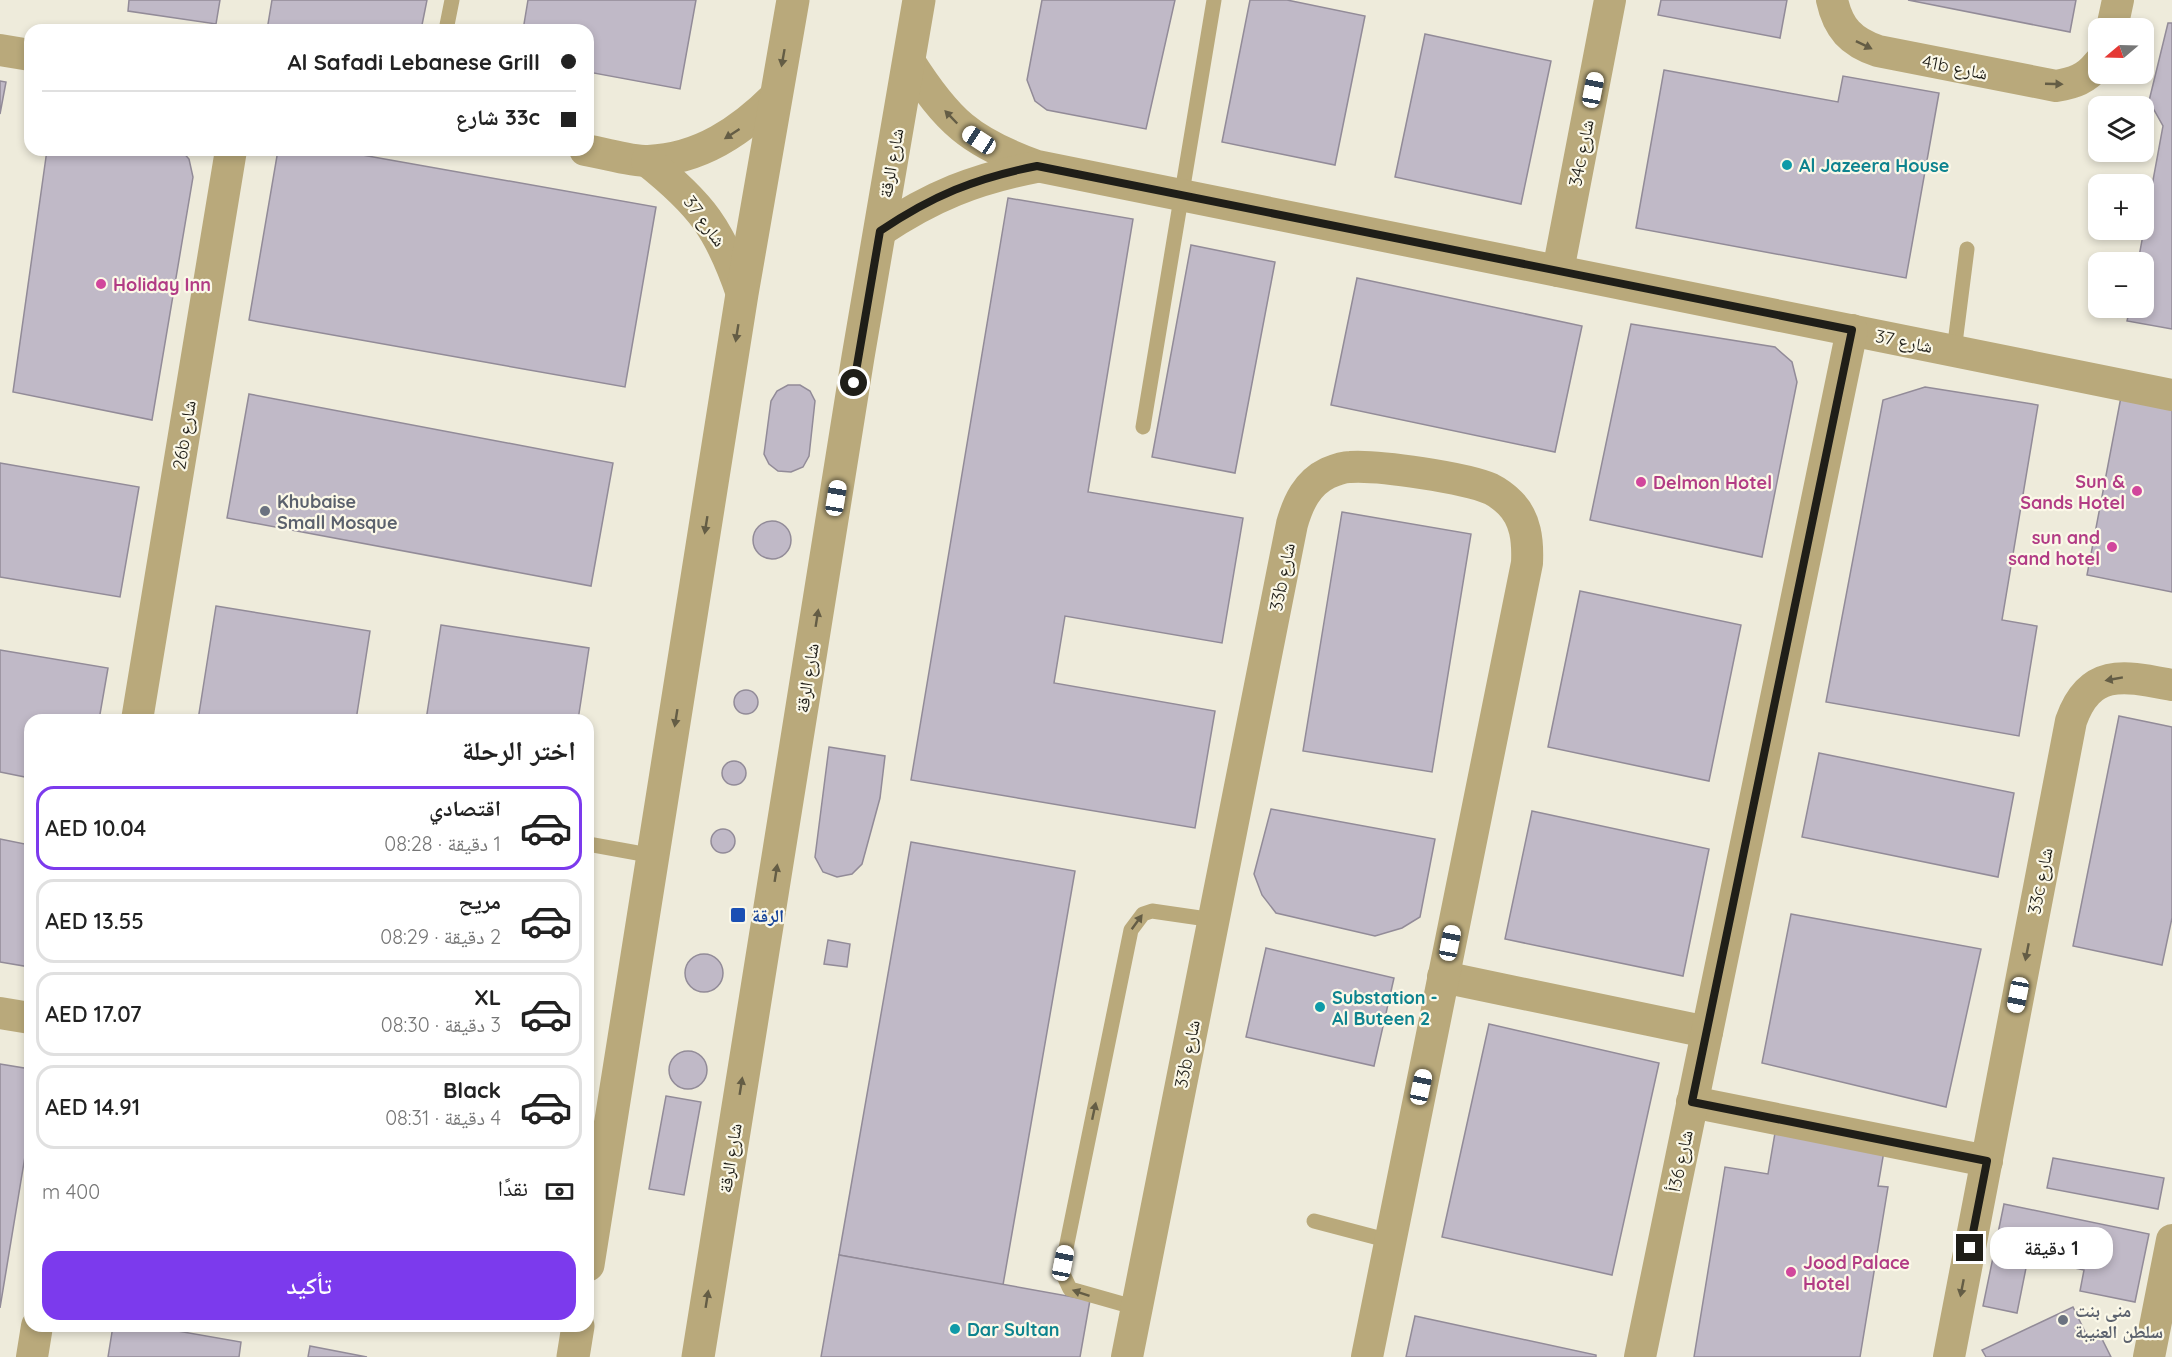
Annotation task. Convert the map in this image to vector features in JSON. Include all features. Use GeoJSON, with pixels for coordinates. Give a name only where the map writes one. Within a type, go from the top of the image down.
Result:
{"type":"FeatureCollection","features":[{"type":"Feature","properties":{"kind":"street"},"geometry":{"type":"LineString","coordinates":[[594,1191],[599,1129],[654,856],[742,294],[793,0]]}},
{"type":"Feature","properties":{"kind":"street","name":"شارع الرقة"},"geometry":{"type":"LineString","coordinates":[[698,1357],[919,0]]}},
{"type":"Feature","properties":{"kind":"street","name":"34c شارع"},"geometry":{"type":"LineString","coordinates":[[1558,271],[1610,0]]}},
{"type":"Feature","properties":{"kind":"street","name":"41b شارع"},"geometry":{"type":"LineString","coordinates":[[1832,0],[1836,16],[1845,33],[1860,45],[1878,51],[2056,86],[2074,83],[2088,75]]}},
{"type":"Feature","properties":{"kind":"street"},"geometry":{"type":"LineString","coordinates":[[2114,18],[2118,0]]}},
{"type":"Feature","properties":{"kind":"street"},"geometry":{"type":"LineString","coordinates":[[0,50],[24,54]]}},
{"type":"Feature","properties":{"kind":"street","name":"شارع 37"},"geometry":{"type":"LineString","coordinates":[[909,61],[931,97],[961,128],[997,152],[1037,166],[1181,197],[2172,395]]}},
{"type":"Feature","properties":{"kind":"street","name":"شارع 37"},"geometry":{"type":"LineString","coordinates":[[594,152],[647,161],[684,155],[719,142],[750,122],[776,96]]}},
{"type":"Feature","properties":{"kind":"street","name":"26b شارع"},"geometry":{"type":"LineString","coordinates":[[138,714],[230,156]]}},
{"type":"Feature","properties":{"kind":"street","name":"شارع 37"},"geometry":{"type":"LineString","coordinates":[[647,161],[680,186],[708,219],[729,255],[742,294]]}},
{"type":"Feature","properties":{"kind":"street","name":"شارع 37"},"geometry":{"type":"LineString","coordinates":[[880,231],[916,207],[954,188],[995,175],[1037,166]]}},
{"type":"Feature","properties":{"kind":"street","name":"شارع 36أ"},"geometry":{"type":"LineString","coordinates":[[1640,1357],[1852,330]]}},
{"type":"Feature","properties":{"kind":"street","name":"33b شارع"},"geometry":{"type":"LineString","coordinates":[[1127,1357],[1298,504],[1310,486],[1327,474],[1347,466],[1369,467],[1474,483],[1493,490],[1510,504],[1522,521],[1528,542],[1527,563],[1367,1357]]}},
{"type":"Feature","properties":{"kind":"street","name":"33c شارع"},"geometry":{"type":"LineString","coordinates":[[1949,1357],[2071,721],[2086,691],[2101,682],[2117,677],[2172,685]]}},
{"type":"Feature","properties":{"kind":"street"},"geometry":{"type":"LineString","coordinates":[[1443,977],[1707,1032]]}},
{"type":"Feature","properties":{"kind":"street"},"geometry":{"type":"LineString","coordinates":[[0,1013],[24,1017]]}},
{"type":"Feature","properties":{"kind":"street"},"geometry":{"type":"LineString","coordinates":[[1692,1102],[1987,1161]]}},
{"type":"Feature","properties":{"kind":"street"},"geometry":{"type":"LineString","coordinates":[[2149,1357],[2172,1240]]}},
{"type":"Feature","properties":{"kind":"street"},"geometry":{"type":"LineString","coordinates":[[32,1357],[36,1332]]}},
{"type":"Feature","properties":{"kind":"street"},"geometry":{"type":"LineString","coordinates":[[573,1357],[577,1332]]}},
{"type":"Feature","properties":{"kind":"lane"},"geometry":{"type":"LineString","coordinates":[[447,24],[452,0]]}},
{"type":"Feature","properties":{"kind":"lane"},"geometry":{"type":"LineString","coordinates":[[1143,427],[1214,0]]}},
{"type":"Feature","properties":{"kind":"lane"},"geometry":{"type":"LineString","coordinates":[[1953,351],[1967,249]]}},
{"type":"Feature","properties":{"kind":"lane"},"geometry":{"type":"LineString","coordinates":[[594,845],[654,856]]}},
{"type":"Feature","properties":{"kind":"lane"},"geometry":{"type":"LineString","coordinates":[[1137,1308],[1070,1289],[1062,1272],[1063,1263],[1131,930],[1143,914],[1152,911],[1214,920]]}},
{"type":"Feature","properties":{"kind":"lane"},"geometry":{"type":"LineString","coordinates":[[1314,1221],[1390,1241]]}},
{"type":"Feature","properties":{"kind":"building"},"geometry":{"type":"Polygon","coordinates":[[[129,0],[220,0],[216,24],[128,11],[129,0]]]}},
{"type":"Feature","properties":{"kind":"building"},"geometry":{"type":"Polygon","coordinates":[[[272,0],[427,0],[422,24],[268,24],[272,0]]]}},
{"type":"Feature","properties":{"kind":"building"},"geometry":{"type":"Polygon","coordinates":[[[528,0],[696,0],[680,89],[594,73],[594,24],[524,24],[528,0]]]}},
{"type":"Feature","properties":{"kind":"building"},"geometry":{"type":"Polygon","coordinates":[[[1042,0],[1175,0],[1146,129],[1047,110],[1035,101],[1027,80],[1042,0]]]}},
{"type":"Feature","properties":{"kind":"building"},"geometry":{"type":"Polygon","coordinates":[[[1250,0],[1287,0],[1365,16],[1335,165],[1222,142],[1250,0]]]}},
{"type":"Feature","properties":{"kind":"building"},"geometry":{"type":"Polygon","coordinates":[[[1661,0],[1787,0],[1780,38],[1658,15],[1661,0]]]}},
{"type":"Feature","properties":{"kind":"building"},"geometry":{"type":"Polygon","coordinates":[[[1908,0],[2076,0],[2070,32],[1908,0]]]}},
{"type":"Feature","properties":{"kind":"building"},"geometry":{"type":"Polygon","coordinates":[[[2168,23],[2172,23],[2172,329],[2127,321],[2128,318],[2154,318],[2154,252],[2140,252],[2142,240],[2154,240],[2154,175],[2163,126],[2154,110],[2154,96],[2150,96],[2168,23]]]}},
{"type":"Feature","properties":{"kind":"building"},"geometry":{"type":"Polygon","coordinates":[[[1425,34],[1551,61],[1521,204],[1395,177],[1425,34]]]}},
{"type":"Feature","properties":{"kind":"building","name":"Al Jazeera House"},"geometry":{"type":"Polygon","coordinates":[[[1664,70],[1838,102],[1843,76],[1939,93],[1906,278],[1636,228],[1664,70]]]}},
{"type":"Feature","properties":{"kind":"building"},"geometry":{"type":"Polygon","coordinates":[[[0,81],[6,82],[0,114],[0,81]]]}},
{"type":"Feature","properties":{"kind":"building","name":"Holiday Inn"},"geometry":{"type":"Polygon","coordinates":[[[46,156],[186,156],[193,177],[152,420],[13,392],[46,156]]]}},
{"type":"Feature","properties":{"kind":"building"},"geometry":{"type":"Polygon","coordinates":[[[277,156],[368,156],[656,207],[625,387],[249,320],[277,156]]]}},
{"type":"Feature","properties":{"kind":"building"},"geometry":{"type":"Polygon","coordinates":[[[1008,198],[1133,219],[1088,492],[1243,518],[1222,643],[1065,616],[1054,683],[1215,711],[1195,828],[911,780],[1008,198]]]}},
{"type":"Feature","properties":{"kind":"building"},"geometry":{"type":"Polygon","coordinates":[[[1191,245],[1275,262],[1235,473],[1152,457],[1191,245]]]}},
{"type":"Feature","properties":{"kind":"building"},"geometry":{"type":"Polygon","coordinates":[[[1357,278],[1582,326],[1555,452],[1331,405],[1357,278]]]}},
{"type":"Feature","properties":{"kind":"building"},"geometry":{"type":"Polygon","coordinates":[[[1631,324],[1775,347],[1792,362],[1797,382],[1762,557],[1590,520],[1631,324]]]}},
{"type":"Feature","properties":{"kind":"building"},"geometry":{"type":"Polygon","coordinates":[[[788,385],[800,385],[810,391],[815,401],[809,456],[803,467],[791,472],[778,471],[769,464],[764,454],[771,401],[777,391],[788,385]]]}},
{"type":"Feature","properties":{"kind":"building"},"geometry":{"type":"Polygon","coordinates":[[[1925,387],[2038,405],[2002,620],[2037,626],[2019,736],[1826,702],[1883,400],[1925,387]]]}},
{"type":"Feature","properties":{"kind":"building"},"geometry":{"type":"Polygon","coordinates":[[[249,394],[613,463],[591,586],[227,518],[249,394]]]}},
{"type":"Feature","properties":{"kind":"building","name":"Sun & Sands Hotel"},"geometry":{"type":"Polygon","coordinates":[[[2121,397],[2172,407],[2172,592],[2087,575],[2121,397]]]}},
{"type":"Feature","properties":{"kind":"building"},"geometry":{"type":"Polygon","coordinates":[[[0,463],[139,487],[120,597],[0,577],[0,463]]]}},
{"type":"Feature","properties":{"kind":"building"},"geometry":{"type":"Polygon","coordinates":[[[1342,512],[1471,534],[1432,772],[1303,751],[1342,512]]]}},
{"type":"Feature","properties":{"kind":"building"},"geometry":{"type":"Polygon","coordinates":[[[772,521],[785,527],[791,540],[785,553],[772,559],[759,553],[753,540],[759,527],[772,521]]]}},
{"type":"Feature","properties":{"kind":"building"},"geometry":{"type":"Polygon","coordinates":[[[1580,591],[1741,625],[1709,781],[1548,747],[1580,591]]]}},
{"type":"Feature","properties":{"kind":"building"},"geometry":{"type":"Polygon","coordinates":[[[216,606],[370,631],[357,714],[199,714],[216,606]]]}},
{"type":"Feature","properties":{"kind":"building"},"geometry":{"type":"Polygon","coordinates":[[[441,625],[589,648],[579,714],[427,714],[441,625]]]}},
{"type":"Feature","properties":{"kind":"building"},"geometry":{"type":"Polygon","coordinates":[[[0,650],[108,668],[100,714],[24,714],[24,777],[0,772],[0,650]]]}},
{"type":"Feature","properties":{"kind":"building"},"geometry":{"type":"Polygon","coordinates":[[[746,690],[755,693],[758,702],[755,711],[746,714],[737,711],[734,702],[737,693],[746,690]]]}},
{"type":"Feature","properties":{"kind":"building"},"geometry":{"type":"Polygon","coordinates":[[[2119,716],[2172,727],[2172,918],[2162,965],[2073,946],[2119,716]]]}},
{"type":"Feature","properties":{"kind":"building"},"geometry":{"type":"Polygon","coordinates":[[[829,747],[885,756],[880,798],[862,864],[852,874],[837,877],[823,872],[815,857],[829,747]]]}},
{"type":"Feature","properties":{"kind":"building"},"geometry":{"type":"Polygon","coordinates":[[[1819,753],[2014,793],[1998,877],[1802,837],[1819,753]]]}},
{"type":"Feature","properties":{"kind":"building"},"geometry":{"type":"Polygon","coordinates":[[[734,761],[743,764],[746,773],[743,782],[734,785],[725,782],[722,773],[725,764],[734,761]]]}},
{"type":"Feature","properties":{"kind":"building"},"geometry":{"type":"Polygon","coordinates":[[[1271,809],[1435,839],[1420,917],[1402,928],[1375,936],[1276,913],[1262,895],[1254,874],[1271,809]]]}},
{"type":"Feature","properties":{"kind":"building"},"geometry":{"type":"Polygon","coordinates":[[[1532,811],[1709,849],[1683,976],[1505,939],[1532,811]]]}},
{"type":"Feature","properties":{"kind":"building"},"geometry":{"type":"Polygon","coordinates":[[[723,829],[732,832],[735,841],[732,850],[723,853],[714,850],[711,841],[714,832],[723,829]]]}},
{"type":"Feature","properties":{"kind":"building"},"geometry":{"type":"Polygon","coordinates":[[[0,839],[24,844],[24,966],[0,962],[0,839]]]}},
{"type":"Feature","properties":{"kind":"building"},"geometry":{"type":"Polygon","coordinates":[[[911,842],[1075,871],[1003,1285],[839,1255],[911,842]]]}},
{"type":"Feature","properties":{"kind":"building"},"geometry":{"type":"Polygon","coordinates":[[[1791,914],[1981,949],[1946,1107],[1762,1063],[1791,914]]]}},
{"type":"Feature","properties":{"kind":"building"},"geometry":{"type":"Polygon","coordinates":[[[828,940],[850,944],[847,967],[824,964],[828,940]]]}},
{"type":"Feature","properties":{"kind":"building","name":"Substation - Al Buteen 2"},"geometry":{"type":"Polygon","coordinates":[[[1266,948],[1394,978],[1374,1066],[1246,1037],[1266,948]]]}},
{"type":"Feature","properties":{"kind":"building"},"geometry":{"type":"Polygon","coordinates":[[[704,954],[717,960],[723,973],[717,986],[704,992],[691,986],[685,973],[691,960],[704,954]]]}},
{"type":"Feature","properties":{"kind":"building"},"geometry":{"type":"Polygon","coordinates":[[[1489,1024],[1659,1063],[1612,1275],[1442,1237],[1489,1024]]]}},
{"type":"Feature","properties":{"kind":"building"},"geometry":{"type":"Polygon","coordinates":[[[688,1051],[701,1057],[707,1070],[701,1083],[688,1089],[675,1083],[669,1070],[675,1057],[688,1051]]]}},
{"type":"Feature","properties":{"kind":"building"},"geometry":{"type":"Polygon","coordinates":[[[0,1064],[24,1068],[24,1162],[0,1308],[0,1064]]]}},
{"type":"Feature","properties":{"kind":"building"},"geometry":{"type":"Polygon","coordinates":[[[666,1096],[701,1102],[684,1195],[649,1189],[666,1096]]]}},
{"type":"Feature","properties":{"kind":"building","name":"Jood Palace Hotel"},"geometry":{"type":"Polygon","coordinates":[[[1775,1133],[1884,1151],[1878,1186],[1888,1187],[1860,1357],[1694,1357],[1725,1167],[1768,1174],[1775,1133]]]}},
{"type":"Feature","properties":{"kind":"building"},"geometry":{"type":"Polygon","coordinates":[[[2053,1158],[2164,1178],[2158,1209],[2047,1188],[2053,1158]]]}},
{"type":"Feature","properties":{"kind":"building"},"geometry":{"type":"Polygon","coordinates":[[[2004,1204],[2149,1234],[2135,1302],[2080,1291],[2084,1270],[2028,1258],[2017,1313],[1983,1306],[2004,1204]]]}},
{"type":"Feature","properties":{"kind":"building","name":"Dar Sultan"},"geometry":{"type":"Polygon","coordinates":[[[839,1255],[1090,1300],[1080,1357],[821,1357],[839,1255]]]}},
{"type":"Feature","properties":{"kind":"building","name":"منى بنت سلطن العنيبة"},"geometry":{"type":"Polygon","coordinates":[[[2073,1307],[2088,1338],[2099,1333],[2111,1357],[1986,1357],[1982,1350],[2073,1307]]]}},
{"type":"Feature","properties":{"kind":"building"},"geometry":{"type":"Polygon","coordinates":[[[1415,1316],[1596,1355],[1596,1357],[1406,1357],[1415,1316]]]}},
{"type":"Feature","properties":{"kind":"building"},"geometry":{"type":"Polygon","coordinates":[[[112,1332],[184,1332],[241,1342],[239,1357],[108,1357],[112,1332]]]}},
{"type":"Feature","properties":{"kind":"building"},"geometry":{"type":"Polygon","coordinates":[[[310,1346],[367,1357],[308,1357],[310,1346]]]}},
{"type":"Feature","properties":{"kind":"place","name":"Al Jazeera House"},"geometry":{"type":"Point","coordinates":[1787,165]}},
{"type":"Feature","properties":{"kind":"place","name":"Holiday Inn"},"geometry":{"type":"Point","coordinates":[101,284]}},
{"type":"Feature","properties":{"kind":"place","name":"Delmon Hotel"},"geometry":{"type":"Point","coordinates":[1641,482]}},
{"type":"Feature","properties":{"kind":"place","name":"Sun & Sands Hotel"},"geometry":{"type":"Point","coordinates":[2137,491]}},
{"type":"Feature","properties":{"kind":"place","name":"Khubaise Small Mosque"},"geometry":{"type":"Point","coordinates":[265,511]}},
{"type":"Feature","properties":{"kind":"place","name":"sun and sand hotel"},"geometry":{"type":"Point","coordinates":[2112,547]}},
{"type":"Feature","properties":{"kind":"place","name":"الرقة"},"geometry":{"type":"Point","coordinates":[738,915]}},
{"type":"Feature","properties":{"kind":"place","name":"Substation - Al Buteen 2"},"geometry":{"type":"Point","coordinates":[1320,1007]}},
{"type":"Feature","properties":{"kind":"place","name":"Jood Palace Hotel"},"geometry":{"type":"Point","coordinates":[1791,1272]}},
{"type":"Feature","properties":{"kind":"place","name":"منى بنت سلطن العنيبة"},"geometry":{"type":"Point","coordinates":[2063,1320]}},
{"type":"Feature","properties":{"kind":"place","name":"Dar Sultan"},"geometry":{"type":"Point","coordinates":[955,1329]}},
{"type":"Feature","properties":{"kind":"route"},"geometry":{"type":"LineString","coordinates":[[854,383],[880,231],[916,207],[954,188],[995,175],[1037,166],[1181,197],[1852,330],[1692,1102],[1987,1161],[1970,1248]]}}]}
